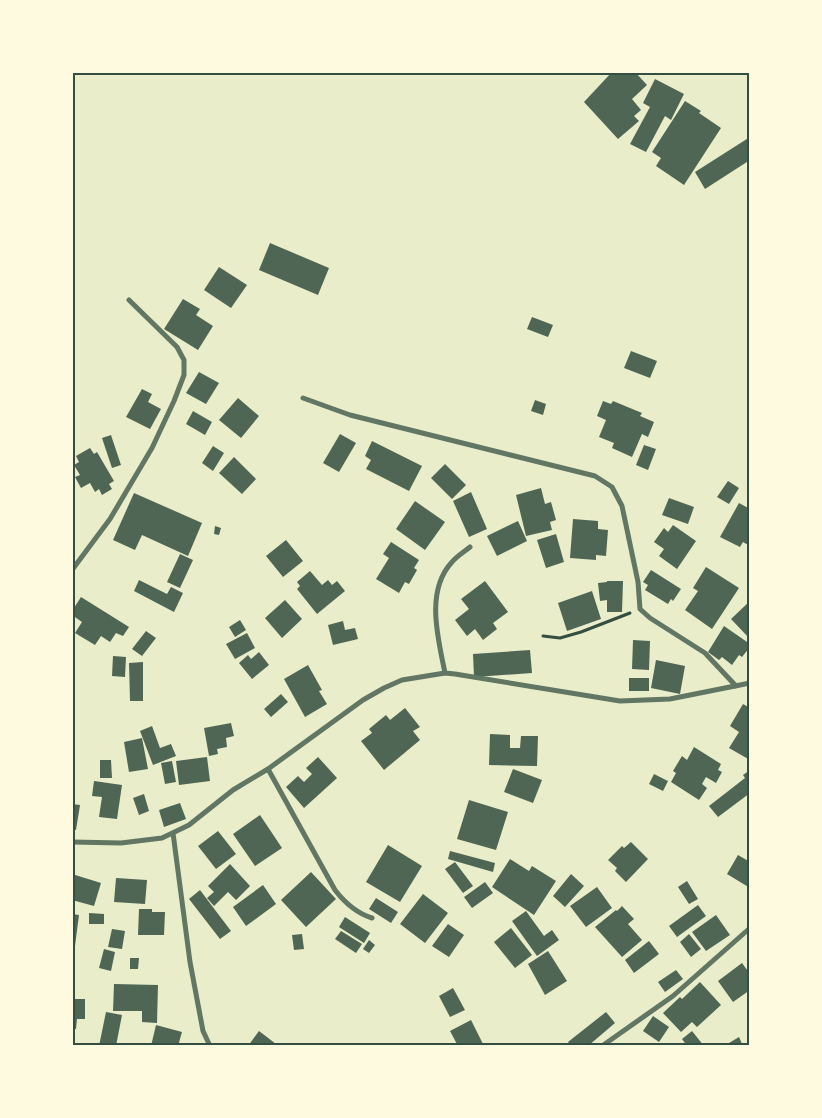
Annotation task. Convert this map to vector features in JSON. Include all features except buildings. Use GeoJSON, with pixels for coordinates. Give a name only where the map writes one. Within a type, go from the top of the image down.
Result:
{"type":"FeatureCollection","features":[{"type":"Feature","properties":{"kind":"street"},"geometry":{"type":"LineString","coordinates":[[72,570],[110,519],[152,448],[184,376],[184,360],[177,347],[129,300]]}},
{"type":"Feature","properties":{"kind":"street"},"geometry":{"type":"LineString","coordinates":[[303,398],[350,415],[595,476],[612,487],[622,506],[638,582],[640,609],[650,618],[706,653],[736,686]]}},
{"type":"Feature","properties":{"kind":"street"},"geometry":{"type":"LineString","coordinates":[[444,673],[436,624],[436,598],[441,579],[452,562],[470,547]]}},
{"type":"Feature","properties":{"kind":"street"},"geometry":{"type":"LineString","coordinates":[[72,842],[121,843],[162,838],[173,833],[189,825],[233,790],[268,769],[363,700],[402,680],[444,673],[620,700],[670,699],[750,683]]}},
{"type":"Feature","properties":{"kind":"street"},"geometry":{"type":"LineString","coordinates":[[268,769],[334,890],[346,904],[365,916],[372,918]]}},
{"type":"Feature","properties":{"kind":"street"},"geometry":{"type":"LineString","coordinates":[[173,833],[190,962],[204,1031],[210,1046]]}},
{"type":"Feature","properties":{"kind":"street"},"geometry":{"type":"LineString","coordinates":[[602,1046],[672,996],[750,928]]}},
{"type":"Feature","properties":{"kind":"path"},"geometry":{"type":"LineString","coordinates":[[543,636],[560,638],[581,632],[640,609]]}}]}
